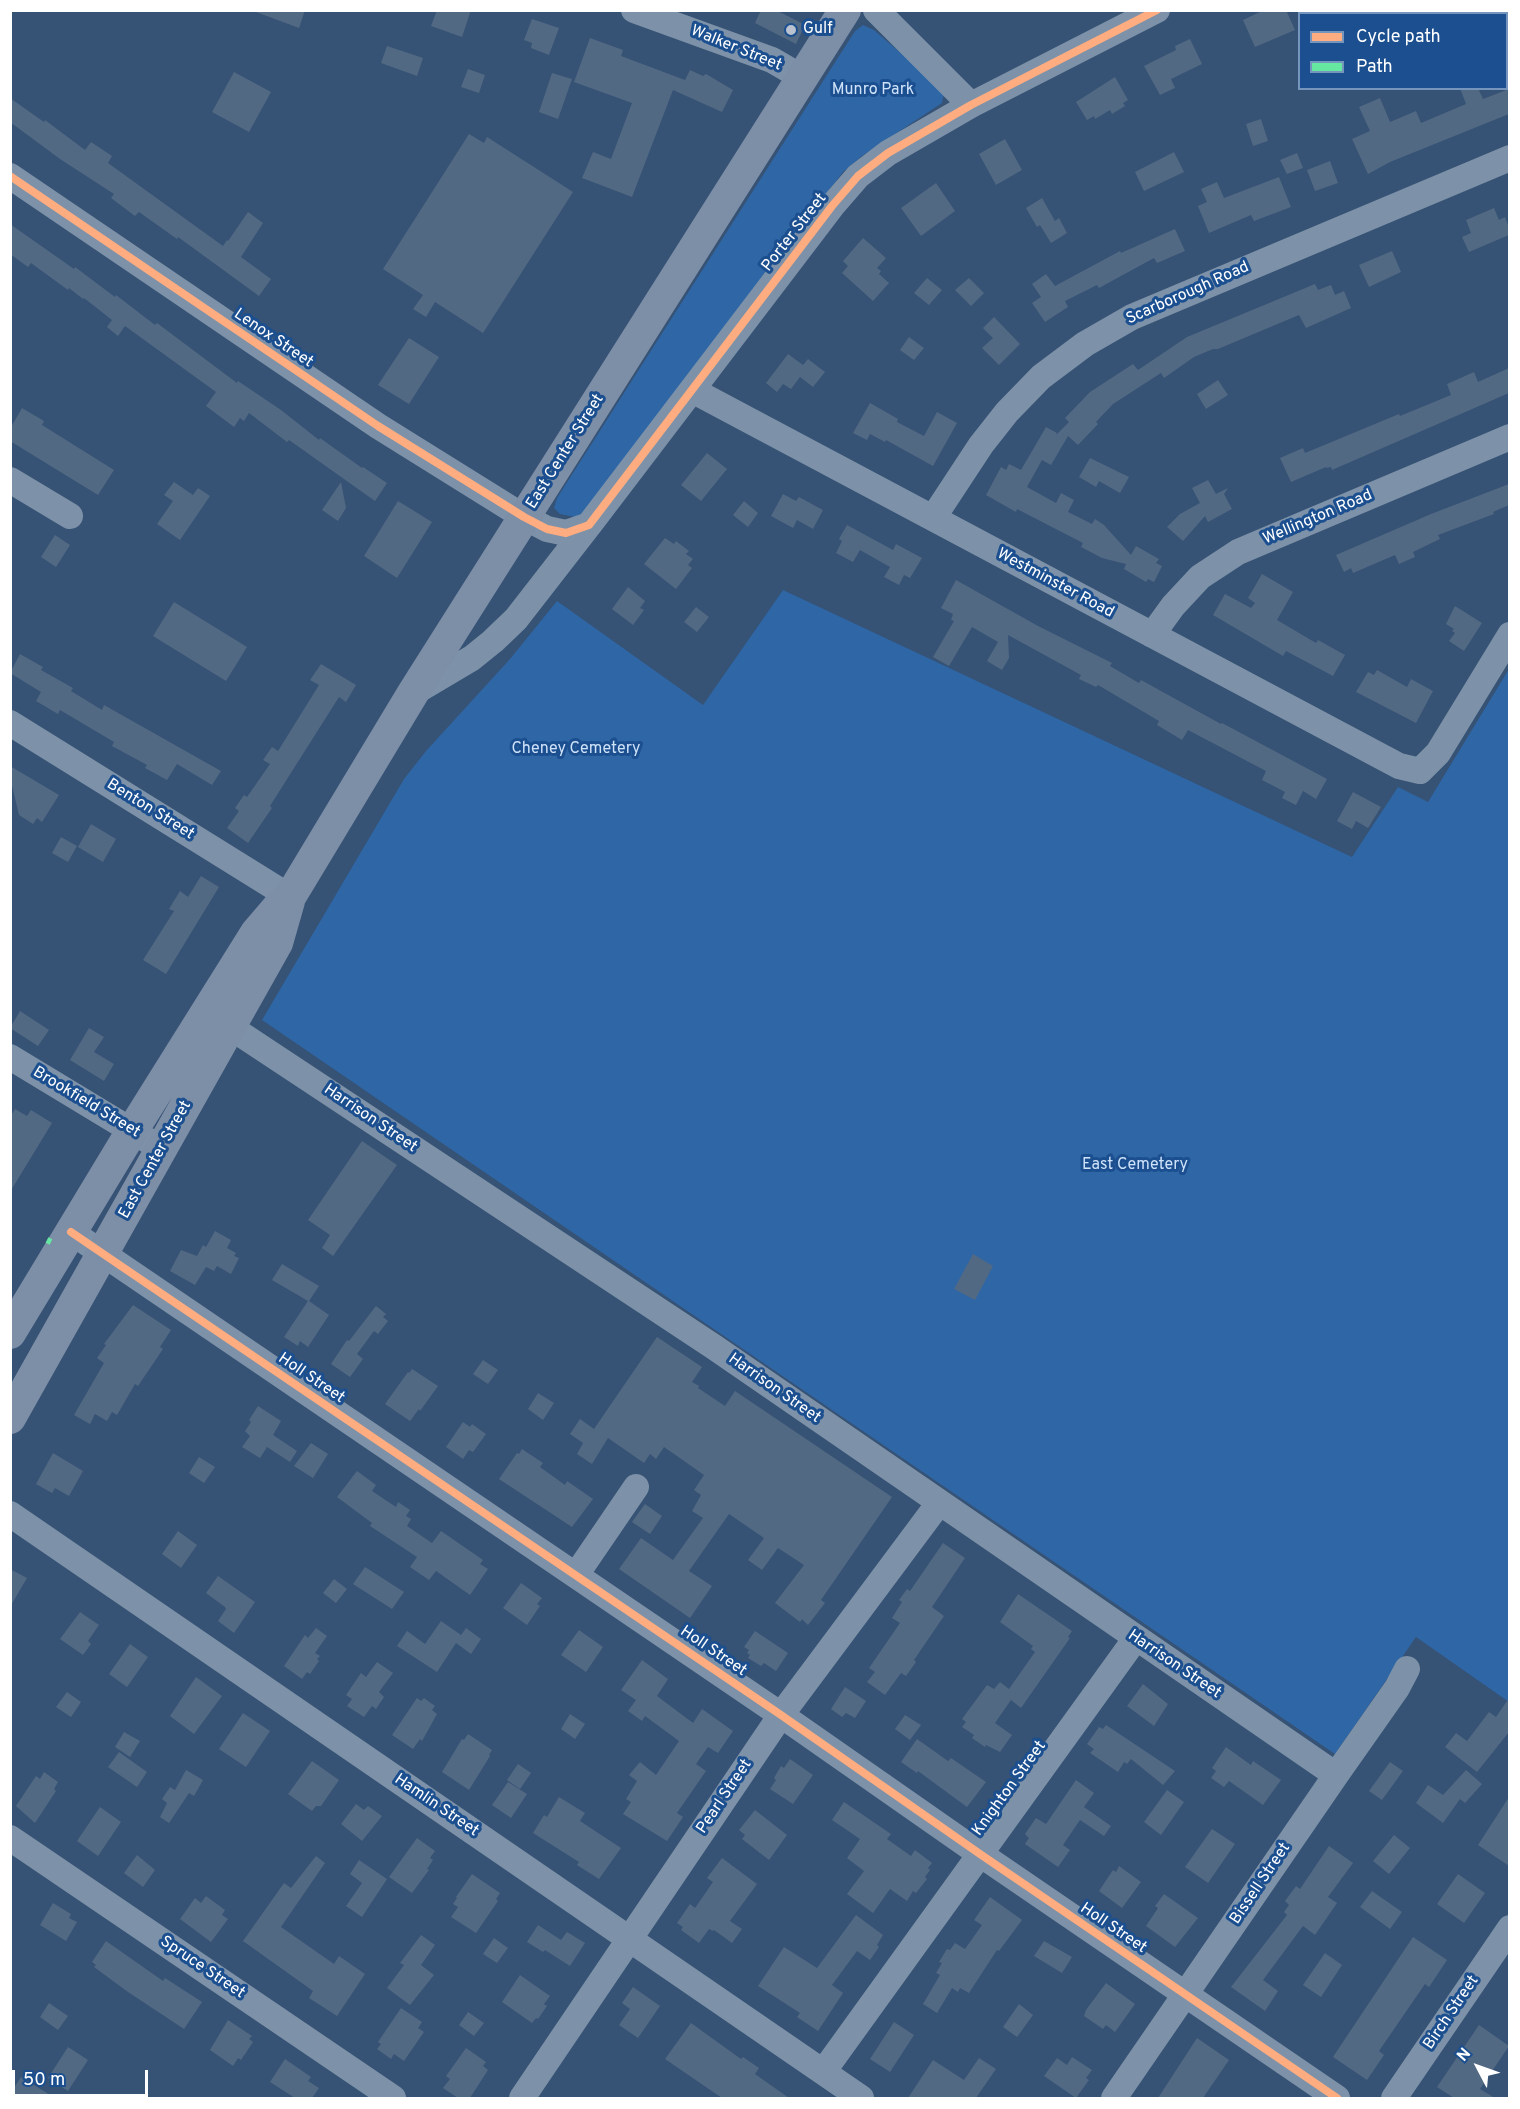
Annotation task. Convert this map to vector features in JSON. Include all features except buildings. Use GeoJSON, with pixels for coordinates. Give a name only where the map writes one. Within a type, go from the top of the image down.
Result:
{"type":"FeatureCollection","features":[{"type":"Feature","properties":{"kind":"main road","name":"East Center Street"},"geometry":{"type":"LineString","coordinates":[[10,1418],[162,1149],[256,933],[290,897],[413,693],[845,10]]}},
{"type":"Feature","properties":{"kind":"main road","name":"East Center Street"},"geometry":{"type":"LineString","coordinates":[[10,1333],[132,1131],[218,1019]]}},
{"type":"Feature","properties":{"kind":"street","name":"Walker Street"},"geometry":{"type":"LineString","coordinates":[[634,10],[772,60],[803,78]]}},
{"type":"Feature","properties":{"kind":"street"},"geometry":{"type":"LineString","coordinates":[[876,10],[971,105]]}},
{"type":"Feature","properties":{"kind":"street","name":"Porter Street"},"geometry":{"type":"LineString","coordinates":[[413,693],[472,658],[516,619],[832,206],[858,176],[888,153],[971,105],[1157,10]]}},
{"type":"Feature","properties":{"kind":"street","name":"Scarborough Road"},"geometry":{"type":"LineString","coordinates":[[933,519],[981,445],[1007,412],[1041,377],[1085,344],[1132,317],[1509,158]]}},
{"type":"Feature","properties":{"kind":"street","name":"Lenox Street"},"geometry":{"type":"LineString","coordinates":[[10,176],[378,426],[524,517]]}},
{"type":"Feature","properties":{"kind":"street","name":"Westminster Road"},"geometry":{"type":"LineString","coordinates":[[692,390],[1399,766],[1420,771],[1438,753],[1509,635]]}},
{"type":"Feature","properties":{"kind":"street","name":"Wellington Road"},"geometry":{"type":"LineString","coordinates":[[1152,635],[1173,606],[1200,577],[1238,552],[1509,437]]}},
{"type":"Feature","properties":{"kind":"street"},"geometry":{"type":"LineString","coordinates":[[10,480],[70,516]]}},
{"type":"Feature","properties":{"kind":"street"},"geometry":{"type":"LineString","coordinates":[[524,517],[547,529],[566,533],[589,525]]}},
{"type":"Feature","properties":{"kind":"street","name":"Benton Street"},"geometry":{"type":"LineString","coordinates":[[10,723],[290,897]]}},
{"type":"Feature","properties":{"kind":"street","name":"Harrison Street"},"geometry":{"type":"LineString","coordinates":[[218,1019],[714,1347],[1336,1775]]}},
{"type":"Feature","properties":{"kind":"street","name":"Brookfield Street"},"geometry":{"type":"LineString","coordinates":[[10,1057],[162,1149]]}},
{"type":"Feature","properties":{"kind":"street","name":"Holl Street"},"geometry":{"type":"LineString","coordinates":[[71,1232],[781,1715],[1337,2098]]}},
{"type":"Feature","properties":{"kind":"street"},"geometry":{"type":"LineString","coordinates":[[576,1575],[636,1487]]}},
{"type":"Feature","properties":{"kind":"street","name":"Pearl Street"},"geometry":{"type":"LineString","coordinates":[[522,2098],[781,1715],[939,1503]]}},
{"type":"Feature","properties":{"kind":"street","name":"Hamlin Street"},"geometry":{"type":"LineString","coordinates":[[10,1514],[861,2098]]}},
{"type":"Feature","properties":{"kind":"street","name":"Knighton Street"},"geometry":{"type":"LineString","coordinates":[[823,2072],[1136,1638]]}},
{"type":"Feature","properties":{"kind":"street","name":"Bissell Street"},"geometry":{"type":"LineString","coordinates":[[1114,2098],[1397,1688],[1407,1669]]}},
{"type":"Feature","properties":{"kind":"street","name":"Spruce Street"},"geometry":{"type":"LineString","coordinates":[[10,1838],[393,2098]]}},
{"type":"Feature","properties":{"kind":"street","name":"Birch Street"},"geometry":{"type":"LineString","coordinates":[[1394,2098],[1509,1928]]}},
{"type":"Feature","properties":{"kind":"green space","name":"Munro Park"},"geometry":{"type":"Polygon","coordinates":[[[863,25],[874,30],[940,87],[944,93],[942,103],[862,156],[843,172],[583,513],[575,517],[560,514],[554,508],[557,498],[855,31],[863,25]]]}},
{"type":"Feature","properties":{"kind":"green space","name":"East Cemetery"},"geometry":{"type":"Polygon","coordinates":[[[783,590],[1352,857],[1398,787],[1428,802],[1509,669],[1509,1702],[1416,1637],[1335,1754],[262,1020],[404,779],[426,751],[510,659],[557,601],[703,705],[783,590]]]}},
{"type":"Feature","properties":{"kind":"marked path"},"geometry":{"type":"LineString","coordinates":[[47,1240],[51,1242]]}},
{"type":"Feature","properties":{"kind":"cycle path"},"geometry":{"type":"LineString","coordinates":[[10,176],[378,426],[524,517],[547,529],[566,533],[589,525],[832,206],[858,176],[888,153],[971,105],[1157,10]]}},
{"type":"Feature","properties":{"kind":"cycle path"},"geometry":{"type":"LineString","coordinates":[[71,1232],[781,1715],[1337,2098]]}},
{"type":"Feature","properties":{"kind":"place","name":"Gulf"},"geometry":{"type":"Point","coordinates":[791,30]}},
{"type":"Feature","properties":{"kind":"park label","name":"Cheney Cemetery"},"geometry":{"type":"Point","coordinates":[576,750]}}]}
